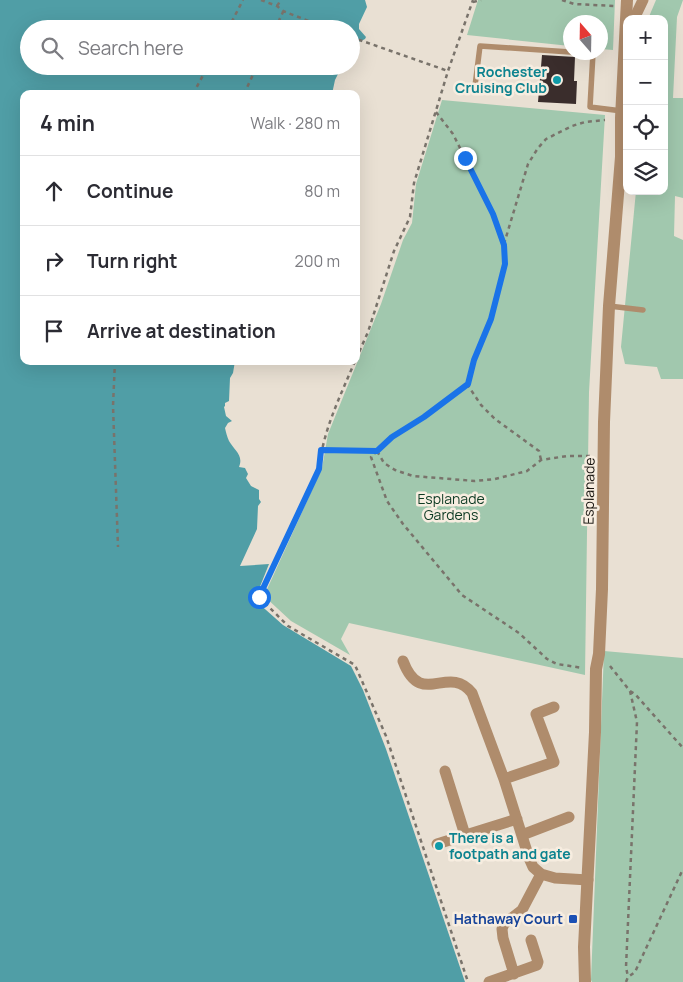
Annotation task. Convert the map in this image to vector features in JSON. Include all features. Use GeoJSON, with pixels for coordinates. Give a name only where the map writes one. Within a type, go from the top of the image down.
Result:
{"type":"FeatureCollection","features":[{"type":"Feature","properties":{"kind":"street"},"geometry":{"type":"LineString","coordinates":[[636,15],[643,0]]}},
{"type":"Feature","properties":{"kind":"street","name":"Esplanade"},"geometry":{"type":"LineString","coordinates":[[585,982],[584,947],[596,669],[599,654],[602,589],[604,422],[609,306],[622,157],[621,114],[625,60]]}},
{"type":"Feature","properties":{"kind":"street"},"geometry":{"type":"LineString","coordinates":[[403,661],[411,678],[419,684],[455,682],[466,686],[471,691],[504,779],[531,863],[536,870],[541,874],[555,878],[588,880]]}},
{"type":"Feature","properties":{"kind":"street"},"geometry":{"type":"LineString","coordinates":[[504,779],[554,762],[536,714],[554,707]]}},
{"type":"Feature","properties":{"kind":"street"},"geometry":{"type":"LineString","coordinates":[[445,771],[465,835]]}},
{"type":"Feature","properties":{"kind":"street"},"geometry":{"type":"LineString","coordinates":[[522,835],[569,818]]}},
{"type":"Feature","properties":{"kind":"street"},"geometry":{"type":"LineString","coordinates":[[437,844],[517,819]]}},
{"type":"Feature","properties":{"kind":"street"},"geometry":{"type":"LineString","coordinates":[[514,974],[502,929],[504,924],[522,910],[541,874]]}},
{"type":"Feature","properties":{"kind":"street"},"geometry":{"type":"LineString","coordinates":[[489,982],[538,964],[531,940]]}},
{"type":"Feature","properties":{"kind":"lane"},"geometry":{"type":"LineString","coordinates":[[530,91],[474,86],[480,46],[563,52]]}},
{"type":"Feature","properties":{"kind":"lane"},"geometry":{"type":"LineString","coordinates":[[593,60],[590,106],[621,114]]}},
{"type":"Feature","properties":{"kind":"lane"},"geometry":{"type":"LineString","coordinates":[[609,306],[643,310]]}},
{"type":"Feature","properties":{"kind":"path"},"geometry":{"type":"LineString","coordinates":[[233,20],[243,0]]}},
{"type":"Feature","properties":{"kind":"path"},"geometry":{"type":"LineString","coordinates":[[261,0],[306,20]]}},
{"type":"Feature","properties":{"kind":"path"},"geometry":{"type":"LineString","coordinates":[[278,6],[281,0]]}},
{"type":"Feature","properties":{"kind":"path"},"geometry":{"type":"LineString","coordinates":[[360,351],[368,332],[394,251],[410,217],[414,183],[448,71],[473,1],[481,0]]}},
{"type":"Feature","properties":{"kind":"path"},"geometry":{"type":"LineString","coordinates":[[562,0],[574,4],[627,3]]}},
{"type":"Feature","properties":{"kind":"path"},"geometry":{"type":"LineString","coordinates":[[279,20],[283,11]]}},
{"type":"Feature","properties":{"kind":"path"},"geometry":{"type":"LineString","coordinates":[[360,40],[448,71]]}},
{"type":"Feature","properties":{"kind":"path"},"geometry":{"type":"LineString","coordinates":[[195,90],[203,75]]}},
{"type":"Feature","properties":{"kind":"path"},"geometry":{"type":"LineString","coordinates":[[246,90],[253,75]]}},
{"type":"Feature","properties":{"kind":"path"},"geometry":{"type":"LineString","coordinates":[[436,112],[453,134],[493,214],[504,245],[505,264],[494,310],[474,360],[468,384],[424,417],[392,437],[371,458],[387,501],[403,524],[462,594],[519,633],[547,659],[557,664],[596,669]]}},
{"type":"Feature","properties":{"kind":"path"},"geometry":{"type":"LineString","coordinates":[[504,245],[528,164],[546,139],[585,122],[621,114]]}},
{"type":"Feature","properties":{"kind":"path"},"geometry":{"type":"LineString","coordinates":[[115,365],[113,406],[118,547]]}},
{"type":"Feature","properties":{"kind":"path"},"geometry":{"type":"LineString","coordinates":[[354,365],[327,426],[321,450],[319,469],[259,597],[288,626],[355,665],[386,736],[468,982]]}},
{"type":"Feature","properties":{"kind":"path"},"geometry":{"type":"LineString","coordinates":[[468,384],[481,405],[495,419],[539,451],[541,460]]}},
{"type":"Feature","properties":{"kind":"path"},"geometry":{"type":"LineString","coordinates":[[321,450],[377,451]]}},
{"type":"Feature","properties":{"kind":"path"},"geometry":{"type":"LineString","coordinates":[[377,451],[384,463],[395,470],[414,476],[475,481],[495,479],[527,471],[541,460],[567,456],[604,455]]}},
{"type":"Feature","properties":{"kind":"path"},"geometry":{"type":"LineString","coordinates":[[599,654],[620,676],[630,691],[637,724],[626,967],[628,978]]}},
{"type":"Feature","properties":{"kind":"path"},"geometry":{"type":"LineString","coordinates":[[630,691],[635,694],[683,748]]}},
{"type":"Feature","properties":{"kind":"path"},"geometry":{"type":"LineString","coordinates":[[626,982],[635,972],[683,869]]}},
{"type":"Feature","properties":{"kind":"green space"},"geometry":{"type":"Polygon","coordinates":[[[478,0],[615,0],[613,50],[608,50],[608,15],[563,15],[563,45],[467,35],[478,0]]]}},
{"type":"Feature","properties":{"kind":"green space"},"geometry":{"type":"Polygon","coordinates":[[[656,0],[683,0],[677,17],[673,98],[683,98],[683,198],[675,196],[674,236],[683,240],[683,379],[661,379],[657,367],[625,364],[621,347],[636,195],[668,195],[668,15],[650,15],[656,0]]]}},
{"type":"Feature","properties":{"kind":"green space","name":"Esplanade Gardens"},"geometry":{"type":"Polygon","coordinates":[[[442,100],[605,115],[589,392],[585,675],[349,623],[341,639],[350,655],[291,621],[264,596],[322,468],[328,434],[356,365],[360,365],[360,356],[381,304],[403,240],[412,223],[416,184],[442,100]]]}},
{"type":"Feature","properties":{"kind":"green space"},"geometry":{"type":"Polygon","coordinates":[[[604,651],[683,658],[683,982],[592,982],[591,980],[604,651]]]}},
{"type":"Feature","properties":{"kind":"water"},"geometry":{"type":"Polygon","coordinates":[[[0,0],[365,0],[367,7],[360,22],[360,20],[20,20],[20,75],[338,75],[333,90],[20,90],[20,365],[234,365],[230,378],[229,401],[225,403],[224,407],[226,416],[232,421],[225,428],[229,441],[238,453],[240,459],[239,467],[245,468],[248,474],[246,478],[251,486],[259,490],[261,502],[258,506],[257,529],[240,566],[269,564],[257,594],[257,602],[283,625],[351,666],[363,690],[386,749],[465,982],[0,982],[0,0]]]}},
{"type":"Feature","properties":{"kind":"water"},"geometry":{"type":"Polygon","coordinates":[[[360,30],[366,37],[360,42],[360,30]]]}},
{"type":"Feature","properties":{"kind":"building","name":"Rochester Cruising Club"},"geometry":{"type":"Polygon","coordinates":[[[542,55],[563,56],[563,60],[575,60],[574,81],[577,81],[576,104],[538,102],[542,55]]]}},
{"type":"Feature","properties":{"kind":"place","name":"Rochester Cruising Club"},"geometry":{"type":"Point","coordinates":[557,80]}},
{"type":"Feature","properties":{"kind":"place","name":"There is a footpath and gate"},"geometry":{"type":"Point","coordinates":[439,846]}},
{"type":"Feature","properties":{"kind":"place","name":"Hathaway Court"},"geometry":{"type":"Point","coordinates":[573,919]}},
{"type":"Feature","properties":{"kind":"route"},"geometry":{"type":"LineString","coordinates":[[259,597],[319,469],[321,450],[377,451],[392,437],[424,417],[468,384],[474,360],[491,319],[505,264],[504,245],[500,231],[465,158]]}}]}
